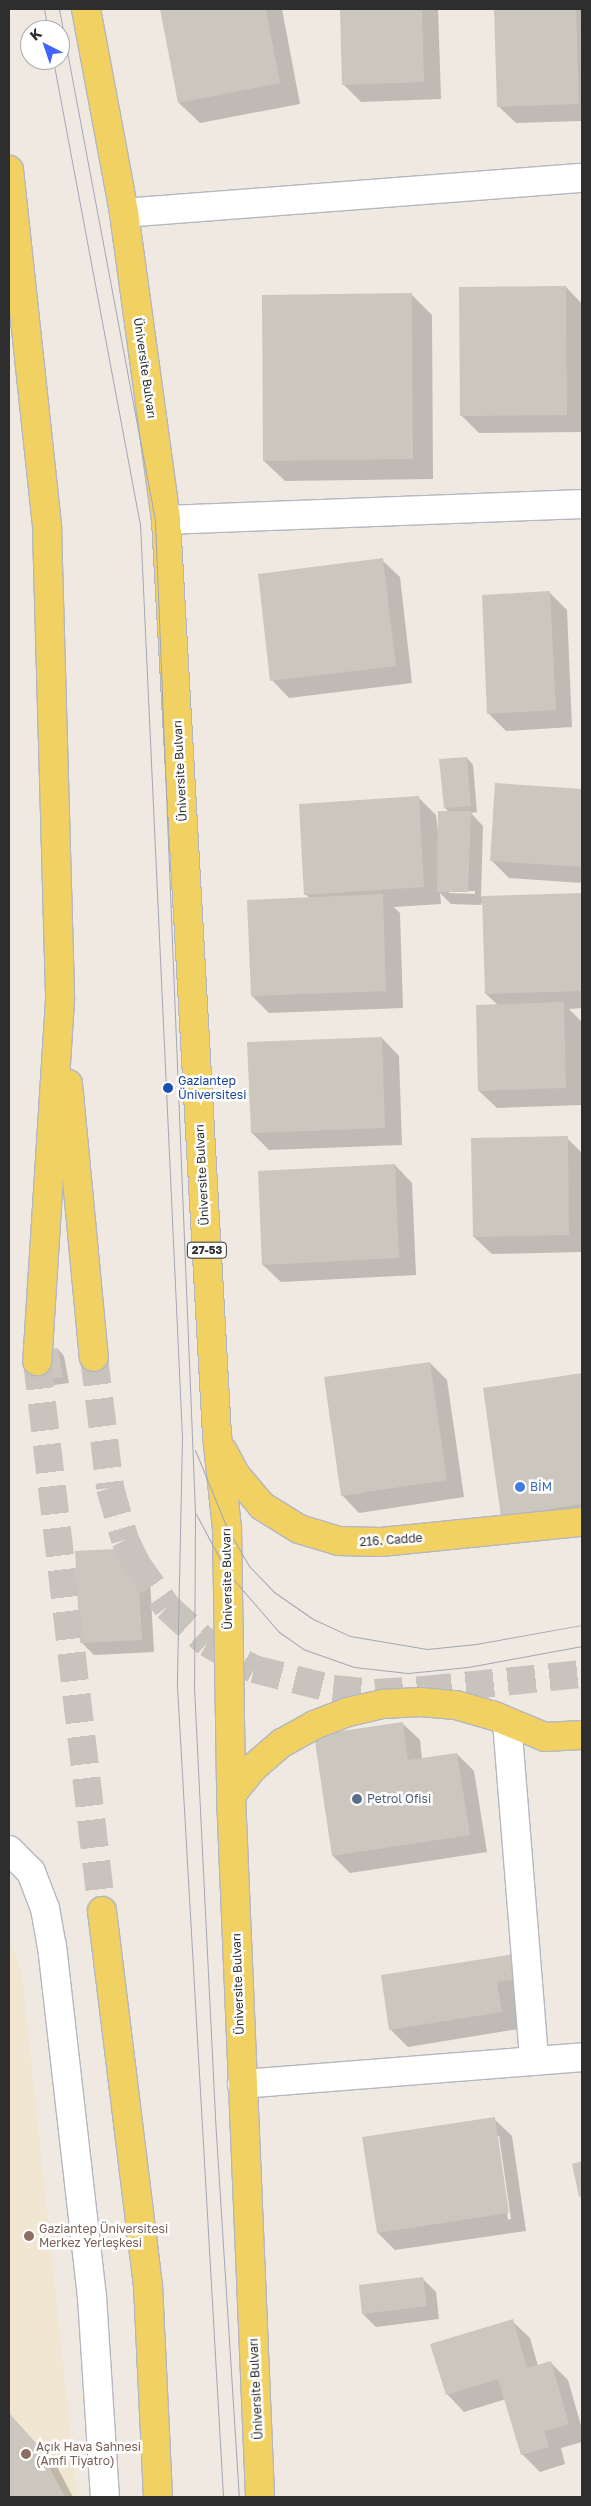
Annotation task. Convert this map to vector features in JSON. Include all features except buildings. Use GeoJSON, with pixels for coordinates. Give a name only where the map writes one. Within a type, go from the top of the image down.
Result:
{"type":"FeatureCollection","features":[{"type":"Feature","properties":{"kind":"main road","name":"Üniversite Bulvarı"},"geometry":{"type":"LineString","coordinates":[[86,9],[124,213],[166,520],[217,1435],[227,1528],[231,1795],[260,2497]]}},
{"type":"Feature","properties":{"kind":"main road"},"geometry":{"type":"LineString","coordinates":[[9,170],[47,528],[60,1000],[94,1357]]}},
{"type":"Feature","properties":{"kind":"main road"},"geometry":{"type":"LineString","coordinates":[[37,1361],[60,1000]]}},
{"type":"Feature","properties":{"kind":"main road","name":"216. Cadde"},"geometry":{"type":"LineString","coordinates":[[217,1435],[234,1474],[262,1506],[286,1522],[318,1537],[360,1543],[582,1522]]}},
{"type":"Feature","properties":{"kind":"main road"},"geometry":{"type":"LineString","coordinates":[[231,1795],[254,1767],[282,1743],[314,1725],[348,1712],[383,1704],[420,1702],[456,1706],[507,1722],[545,1737],[582,1735]]}},
{"type":"Feature","properties":{"kind":"main road"},"geometry":{"type":"LineString","coordinates":[[102,1911],[148,2285],[158,2497]]}},
{"type":"Feature","properties":{"kind":"street"},"geometry":{"type":"LineString","coordinates":[[124,213],[582,178]]}},
{"type":"Feature","properties":{"kind":"street"},"geometry":{"type":"LineString","coordinates":[[166,520],[582,504]]}},
{"type":"Feature","properties":{"kind":"street"},"geometry":{"type":"LineString","coordinates":[[507,1722],[534,2062]]}},
{"type":"Feature","properties":{"kind":"street"},"geometry":{"type":"LineString","coordinates":[[9,1850],[31,1872],[45,1908],[52,1946],[92,2296],[105,2497]]}},
{"type":"Feature","properties":{"kind":"street"},"geometry":{"type":"LineString","coordinates":[[242,2084],[582,2057]]}},
{"type":"Feature","properties":{"kind":"shaded area","name":"Gaziantep Üniversitesi Merkez Yerleşkesi"},"geometry":{"type":"Polygon","coordinates":[[[9,1937],[22,1974],[77,2497],[9,2497],[9,1937]]]}},
{"type":"Feature","properties":{"kind":"tunnel"},"geometry":{"type":"LineString","coordinates":[[94,1357],[110,1488],[125,1540],[136,1563],[167,1607],[207,1643],[254,1669],[333,1689],[375,1693],[582,1674]]}},
{"type":"Feature","properties":{"kind":"tunnel"},"geometry":{"type":"LineString","coordinates":[[37,1361],[102,1911]]}},
{"type":"Feature","properties":{"kind":"tram line"},"geometry":{"type":"LineString","coordinates":[[44,9],[46,20]]}},
{"type":"Feature","properties":{"kind":"tram line"},"geometry":{"type":"LineString","coordinates":[[59,9],[155,520],[195,1513],[194,1687],[215,2118],[239,2497]]}},
{"type":"Feature","properties":{"kind":"tram line"},"geometry":{"type":"LineString","coordinates":[[55,70],[140,523],[182,1438],[177,1686],[223,2497]]}},
{"type":"Feature","properties":{"kind":"tram line"},"geometry":{"type":"LineString","coordinates":[[195,1450],[227,1528],[249,1566],[274,1592],[313,1619],[350,1636],[427,1649],[476,1644],[582,1625]]}},
{"type":"Feature","properties":{"kind":"tram line"},"geometry":{"type":"LineString","coordinates":[[196,1514],[227,1572],[279,1632],[303,1649],[354,1667],[408,1673],[468,1667],[582,1646]]}},
{"type":"Feature","properties":{"kind":"place","name":"Gaziantep Üniversitesi"},"geometry":{"type":"Point","coordinates":[168,1088]}},
{"type":"Feature","properties":{"kind":"place","name":"BİM"},"geometry":{"type":"Point","coordinates":[520,1487]}},
{"type":"Feature","properties":{"kind":"place","name":"Petrol Ofisi"},"geometry":{"type":"Point","coordinates":[357,1799]}},
{"type":"Feature","properties":{"kind":"place","name":"Gaziantep Üniversitesi Merkez Yerleşkesi"},"geometry":{"type":"Point","coordinates":[29,2236]}},
{"type":"Feature","properties":{"kind":"place","name":"Açık Hava Sahnesi (Amfi Tiyatro)"},"geometry":{"type":"Point","coordinates":[26,2454]}}]}
